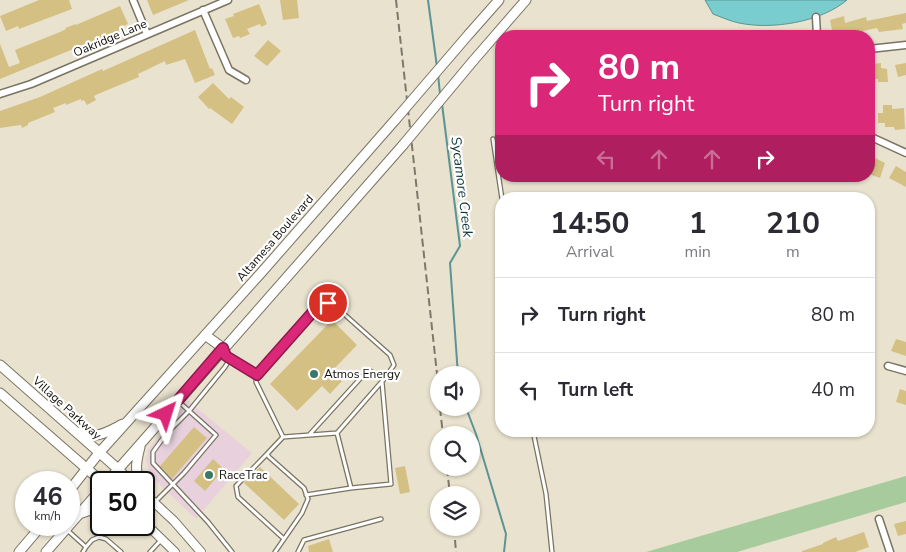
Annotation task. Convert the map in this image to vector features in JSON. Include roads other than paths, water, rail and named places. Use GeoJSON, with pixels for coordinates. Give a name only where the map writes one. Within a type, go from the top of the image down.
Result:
{"type":"FeatureCollection","features":[{"type":"Feature","properties":{"kind":"main road","name":"Altamesa Boulevard"},"geometry":{"type":"LineString","coordinates":[[80,477],[499,0]]}},
{"type":"Feature","properties":{"kind":"main road"},"geometry":{"type":"LineString","coordinates":[[500,30],[526,0]]}},
{"type":"Feature","properties":{"kind":"main road"},"geometry":{"type":"LineString","coordinates":[[118,469],[178,401],[225,352],[495,36]]}},
{"type":"Feature","properties":{"kind":"main road"},"geometry":{"type":"LineString","coordinates":[[205,335],[225,352]]}},
{"type":"Feature","properties":{"kind":"main road","name":"Village Parkway"},"geometry":{"type":"LineString","coordinates":[[0,364],[118,469]]}},
{"type":"Feature","properties":{"kind":"main road"},"geometry":{"type":"LineString","coordinates":[[0,393],[90,472]]}},
{"type":"Feature","properties":{"kind":"main road"},"geometry":{"type":"LineString","coordinates":[[73,429],[90,436],[98,436],[127,422]]}},
{"type":"Feature","properties":{"kind":"main road"},"geometry":{"type":"LineString","coordinates":[[136,471],[136,458],[141,442]]}},
{"type":"Feature","properties":{"kind":"main road"},"geometry":{"type":"LineString","coordinates":[[80,514],[90,502]]}},
{"type":"Feature","properties":{"kind":"main road"},"geometry":{"type":"LineString","coordinates":[[80,514],[90,510]]}},
{"type":"Feature","properties":{"kind":"main road"},"geometry":{"type":"LineString","coordinates":[[19,552],[33,536]]}},
{"type":"Feature","properties":{"kind":"main road"},"geometry":{"type":"LineString","coordinates":[[46,552],[60,536]]}},
{"type":"Feature","properties":{"kind":"street"},"geometry":{"type":"LineString","coordinates":[[133,0],[148,34]]}},
{"type":"Feature","properties":{"kind":"street","name":"Oakridge Lane"},"geometry":{"type":"LineString","coordinates":[[0,94],[31,84],[228,0]]}},
{"type":"Feature","properties":{"kind":"street"},"geometry":{"type":"LineString","coordinates":[[203,10],[229,70],[246,80]]}},
{"type":"Feature","properties":{"kind":"street"},"geometry":{"type":"LineString","coordinates":[[816,17],[817,30]]}},
{"type":"Feature","properties":{"kind":"street"},"geometry":{"type":"LineString","coordinates":[[875,48],[906,44]]}},
{"type":"Feature","properties":{"kind":"street"},"geometry":{"type":"LineString","coordinates":[[875,139],[906,153]]}},
{"type":"Feature","properties":{"kind":"street"},"geometry":{"type":"LineString","coordinates":[[888,366],[906,371]]}},
{"type":"Feature","properties":{"kind":"street"},"geometry":{"type":"LineString","coordinates":[[155,504],[174,521],[201,552]]}},
{"type":"Feature","properties":{"kind":"street"},"geometry":{"type":"LineString","coordinates":[[880,519],[890,552]]}},
{"type":"Feature","properties":{"kind":"street"},"geometry":{"type":"LineString","coordinates":[[155,533],[175,552]]}},
{"type":"Feature","properties":{"kind":"lane"},"geometry":{"type":"LineString","coordinates":[[492,139],[495,157]]}},
{"type":"Feature","properties":{"kind":"lane"},"geometry":{"type":"LineString","coordinates":[[283,437],[256,382],[257,375],[319,305],[328,303],[335,306],[390,355],[394,365],[382,382],[337,434],[283,437],[236,486],[238,497],[284,539]]}},
{"type":"Feature","properties":{"kind":"lane"},"geometry":{"type":"LineString","coordinates":[[225,352],[257,375]]}},
{"type":"Feature","properties":{"kind":"lane"},"geometry":{"type":"LineString","coordinates":[[225,352],[228,362],[225,367],[189,411],[166,434],[153,452],[154,463],[208,522],[232,552]]}},
{"type":"Feature","properties":{"kind":"lane"},"geometry":{"type":"LineString","coordinates":[[309,435],[368,370],[385,378]]}},
{"type":"Feature","properties":{"kind":"lane"},"geometry":{"type":"LineString","coordinates":[[306,495],[391,484],[382,382]]}},
{"type":"Feature","properties":{"kind":"lane"},"geometry":{"type":"LineString","coordinates":[[155,502],[184,473],[216,435],[178,401]]}},
{"type":"Feature","properties":{"kind":"lane"},"geometry":{"type":"LineString","coordinates":[[337,434],[351,488]]}},
{"type":"Feature","properties":{"kind":"lane"},"geometry":{"type":"LineString","coordinates":[[534,437],[546,494],[552,552]]}},
{"type":"Feature","properties":{"kind":"lane"},"geometry":{"type":"LineString","coordinates":[[267,454],[269,458],[304,488],[308,499],[302,513],[275,552]]}},
{"type":"Feature","properties":{"kind":"lane"},"geometry":{"type":"LineString","coordinates":[[298,552],[304,540],[381,519]]}},
{"type":"Feature","properties":{"kind":"lane"},"geometry":{"type":"LineString","coordinates":[[74,536],[86,547]]}},
{"type":"Feature","properties":{"kind":"lane"},"geometry":{"type":"LineString","coordinates":[[83,552],[92,540],[99,536],[106,539],[121,552]]}},
{"type":"Feature","properties":{"kind":"lane"},"geometry":{"type":"LineString","coordinates":[[150,552],[162,540]]}},
{"type":"Feature","properties":{"kind":"water"},"geometry":{"type":"Polygon","coordinates":[[[705,0],[847,0],[836,8],[810,19],[781,25],[752,25],[739,23],[713,14],[705,0]]]}},
{"type":"Feature","properties":{"kind":"waterway","name":"Sycamore Creek"},"geometry":{"type":"LineString","coordinates":[[428,0],[437,67]]}},
{"type":"Feature","properties":{"kind":"waterway","name":"Sycamore Creek"},"geometry":{"type":"LineString","coordinates":[[438,74],[440,94]]}},
{"type":"Feature","properties":{"kind":"waterway","name":"Sycamore Creek"},"geometry":{"type":"LineString","coordinates":[[442,104],[460,246],[450,263],[457,366]]}},
{"type":"Feature","properties":{"kind":"waterway","name":"Sycamore Creek"},"geometry":{"type":"LineString","coordinates":[[469,416],[506,534],[504,552]]}},
{"type":"Feature","properties":{"kind":"railway"},"geometry":{"type":"LineString","coordinates":[[396,0],[436,366]]}},
{"type":"Feature","properties":{"kind":"railway"},"geometry":{"type":"LineString","coordinates":[[441,416],[442,426]]}},
{"type":"Feature","properties":{"kind":"railway"},"geometry":{"type":"LineString","coordinates":[[448,476],[449,486]]}},
{"type":"Feature","properties":{"kind":"railway"},"geometry":{"type":"LineString","coordinates":[[455,536],[456,552]]}},
{"type":"Feature","properties":{"kind":"place","name":"Atmos Energy"},"geometry":{"type":"Point","coordinates":[314,374]}},
{"type":"Feature","properties":{"kind":"place","name":"RaceTrac"},"geometry":{"type":"Point","coordinates":[209,475]}}]}
